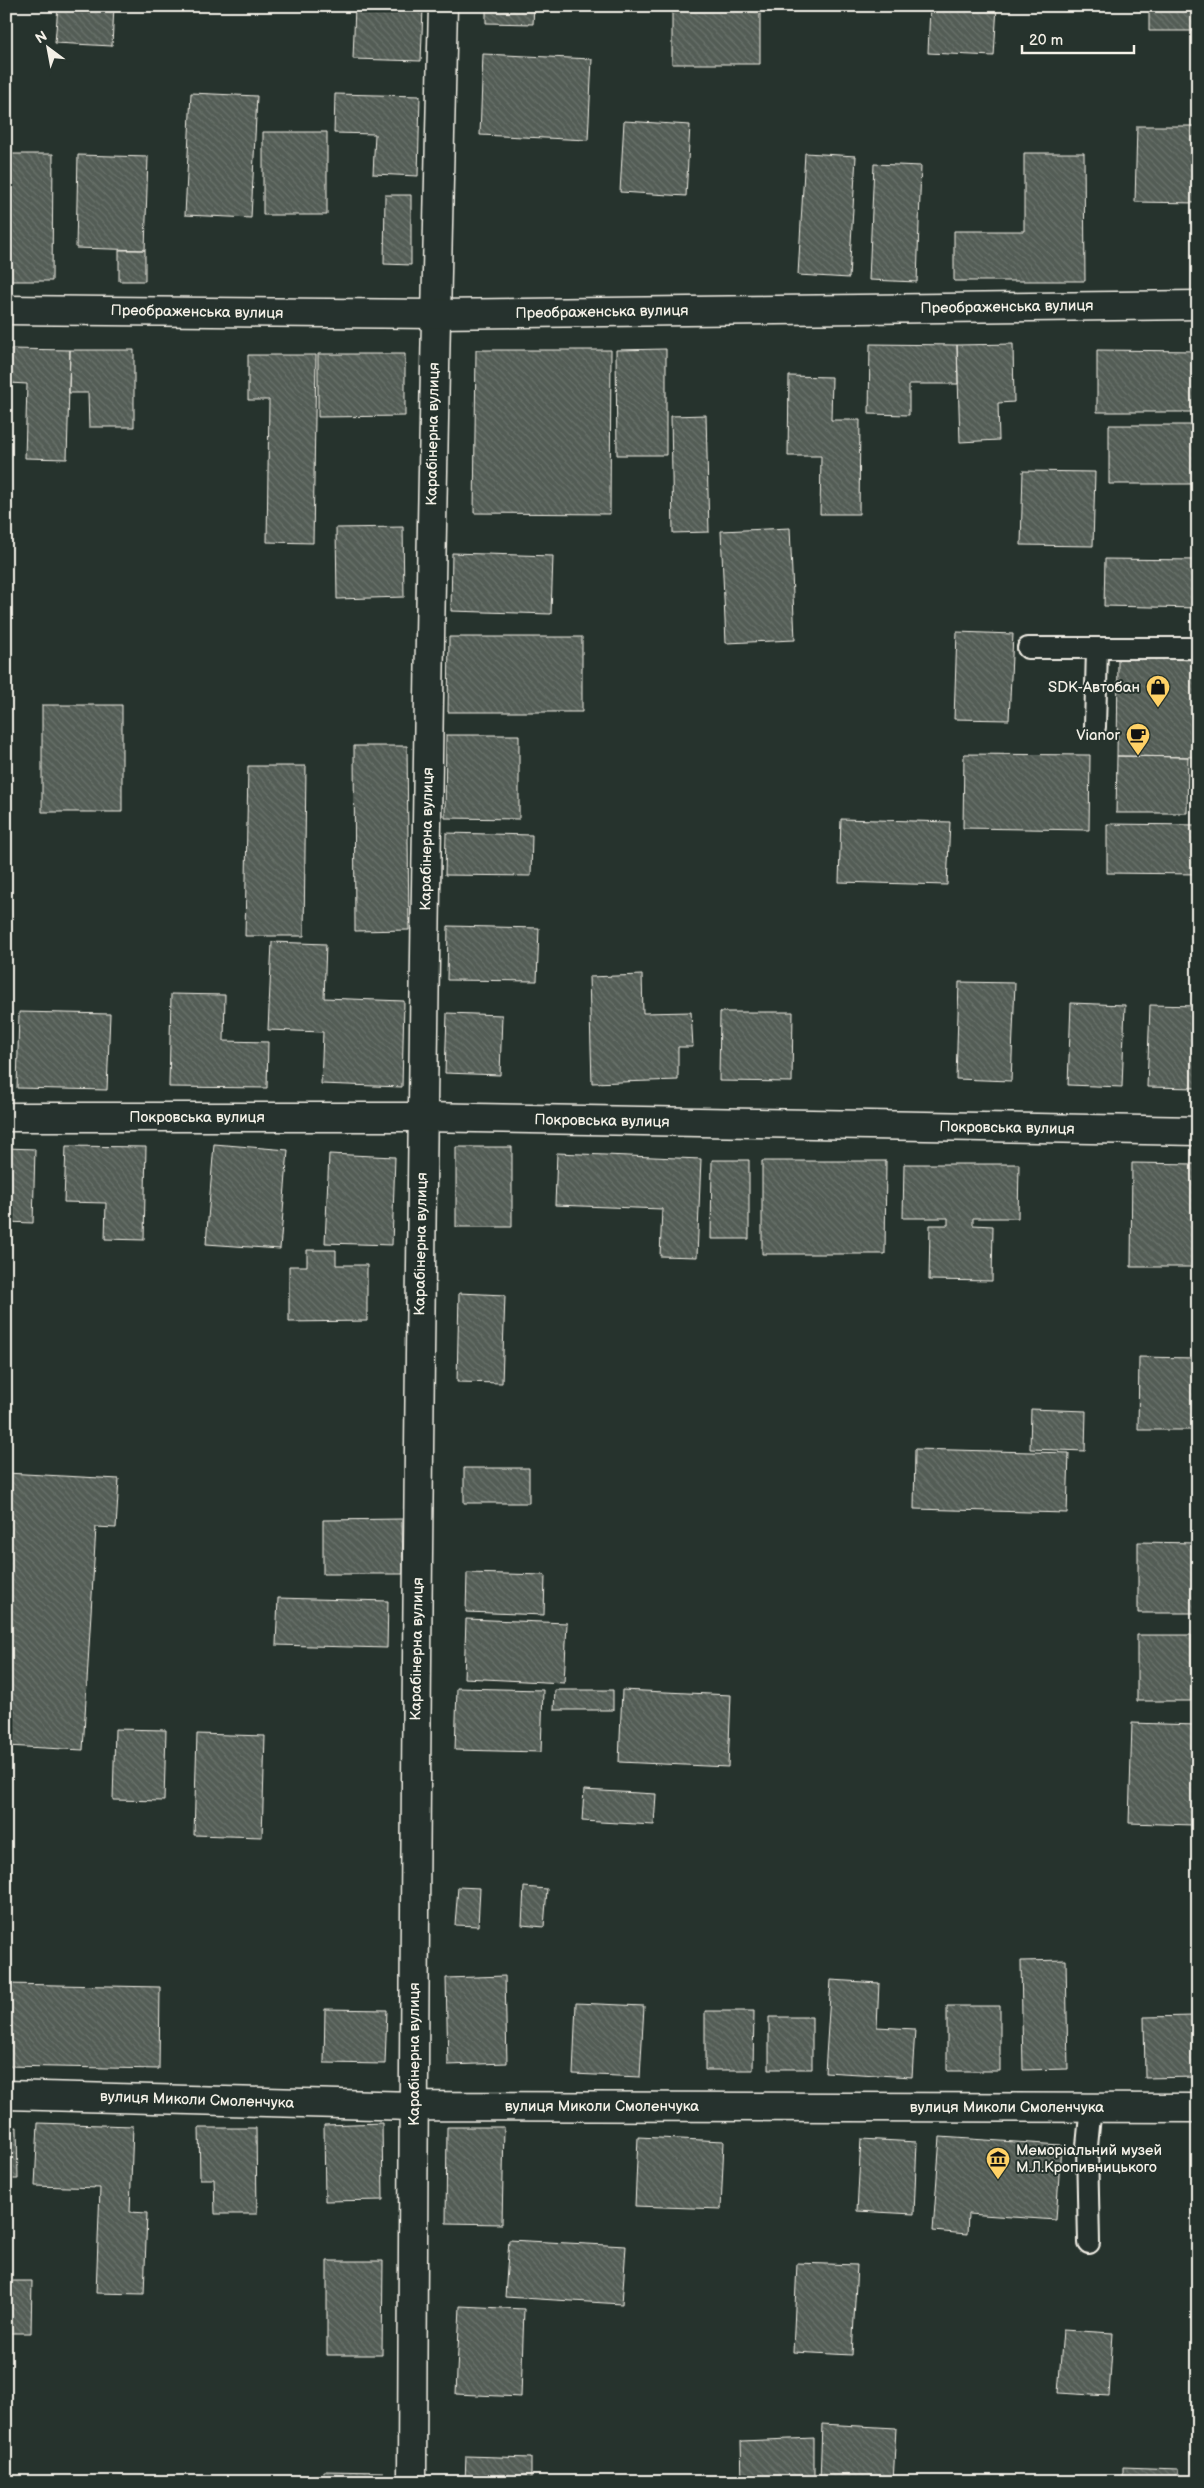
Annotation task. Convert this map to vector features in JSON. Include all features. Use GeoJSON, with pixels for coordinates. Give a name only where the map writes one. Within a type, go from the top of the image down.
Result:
{"type":"FeatureCollection","features":[{"type":"Feature","properties":{"kind":"street","name":"Карабінерна вулиця"},"geometry":{"type":"LineString","coordinates":[[412,2482],[413,2106],[422,1117],[435,314],[443,6]]}},
{"type":"Feature","properties":{"kind":"street","name":"Преображенська вулиця"},"geometry":{"type":"LineString","coordinates":[[6,310],[435,314],[1198,305]]}},
{"type":"Feature","properties":{"kind":"street","name":"Покровська вулиця"},"geometry":{"type":"LineString","coordinates":[[6,1118],[422,1117],[1198,1131]]}},
{"type":"Feature","properties":{"kind":"street","name":"вулиця Миколи Смоленчука"},"geometry":{"type":"LineString","coordinates":[[6,2095],[413,2106],[1091,2106],[1198,2108]]}},
{"type":"Feature","properties":{"kind":"lane"},"geometry":{"type":"LineString","coordinates":[[1028,648],[1198,648]]}},
{"type":"Feature","properties":{"kind":"lane"},"geometry":{"type":"LineString","coordinates":[[1095,727],[1097,648]]}},
{"type":"Feature","properties":{"kind":"lane"},"geometry":{"type":"LineString","coordinates":[[1089,2243],[1087,2146],[1091,2106]]}},
{"type":"Feature","properties":{"kind":"building"},"geometry":{"type":"Polygon","coordinates":[[[58,6],[114,6],[112,46],[55,43],[58,6]]]}},
{"type":"Feature","properties":{"kind":"building"},"geometry":{"type":"Polygon","coordinates":[[[355,6],[423,8],[421,61],[353,59],[355,6]]]}},
{"type":"Feature","properties":{"kind":"building"},"geometry":{"type":"Polygon","coordinates":[[[486,6],[534,6],[533,24],[486,23],[486,6]]]}},
{"type":"Feature","properties":{"kind":"building"},"geometry":{"type":"Polygon","coordinates":[[[672,6],[760,6],[760,64],[672,64],[672,6]]]}},
{"type":"Feature","properties":{"kind":"building"},"geometry":{"type":"Polygon","coordinates":[[[930,6],[997,6],[994,56],[928,53],[930,6]]]}},
{"type":"Feature","properties":{"kind":"building"},"geometry":{"type":"Polygon","coordinates":[[[1149,6],[1198,6],[1198,31],[1149,31],[1149,6]]]}},
{"type":"Feature","properties":{"kind":"building"},"geometry":{"type":"Polygon","coordinates":[[[483,54],[592,59],[588,140],[480,135],[483,54]]]}},
{"type":"Feature","properties":{"kind":"building"},"geometry":{"type":"Polygon","coordinates":[[[191,93],[257,96],[251,218],[185,215],[191,93]]]}},
{"type":"Feature","properties":{"kind":"building"},"geometry":{"type":"Polygon","coordinates":[[[335,94],[420,96],[418,176],[373,174],[375,134],[334,133],[335,94]]]}},
{"type":"Feature","properties":{"kind":"building"},"geometry":{"type":"Polygon","coordinates":[[[624,121],[690,125],[686,196],[620,192],[624,121]]]}},
{"type":"Feature","properties":{"kind":"building"},"geometry":{"type":"Polygon","coordinates":[[[1137,126],[1198,126],[1198,203],[1135,202],[1137,126]]]}},
{"type":"Feature","properties":{"kind":"building"},"geometry":{"type":"Polygon","coordinates":[[[263,132],[327,132],[327,215],[263,215],[263,132]]]}},
{"type":"Feature","properties":{"kind":"building"},"geometry":{"type":"Polygon","coordinates":[[[805,153],[856,156],[849,278],[798,275],[805,153]]]}},
{"type":"Feature","properties":{"kind":"building"},"geometry":{"type":"Polygon","coordinates":[[[1024,153],[1084,153],[1085,281],[954,281],[954,231],[1024,231],[1024,153]]]}},
{"type":"Feature","properties":{"kind":"building"},"geometry":{"type":"Polygon","coordinates":[[[6,154],[53,154],[52,281],[6,281],[6,154]]]}},
{"type":"Feature","properties":{"kind":"building"},"geometry":{"type":"Polygon","coordinates":[[[78,155],[148,157],[145,250],[76,248],[78,155]]]}},
{"type":"Feature","properties":{"kind":"building"},"geometry":{"type":"Polygon","coordinates":[[[874,164],[921,166],[917,282],[869,280],[874,164]]]}},
{"type":"Feature","properties":{"kind":"building"},"geometry":{"type":"Polygon","coordinates":[[[385,195],[411,195],[411,265],[384,264],[385,195]]]}},
{"type":"Feature","properties":{"kind":"building"},"geometry":{"type":"Polygon","coordinates":[[[119,250],[145,250],[145,281],[119,281],[119,250]]]}},
{"type":"Feature","properties":{"kind":"building"},"geometry":{"type":"Polygon","coordinates":[[[870,344],[957,345],[958,384],[909,384],[909,415],[869,414],[870,344]]]}},
{"type":"Feature","properties":{"kind":"building"},"geometry":{"type":"Polygon","coordinates":[[[1013,344],[1014,402],[998,403],[999,440],[960,442],[957,345],[1013,344]]]}},
{"type":"Feature","properties":{"kind":"building"},"geometry":{"type":"Polygon","coordinates":[[[10,349],[70,350],[67,459],[25,458],[27,384],[9,383],[10,349]]]}},
{"type":"Feature","properties":{"kind":"building"},"geometry":{"type":"Polygon","coordinates":[[[666,349],[666,455],[617,455],[616,350],[666,349]]]}},
{"type":"Feature","properties":{"kind":"building"},"geometry":{"type":"Polygon","coordinates":[[[70,350],[134,350],[134,427],[89,427],[88,393],[69,393],[70,350]]]}},
{"type":"Feature","properties":{"kind":"building"},"geometry":{"type":"Polygon","coordinates":[[[476,350],[611,350],[610,514],[474,513],[476,350]]]}},
{"type":"Feature","properties":{"kind":"building"},"geometry":{"type":"Polygon","coordinates":[[[1097,350],[1198,351],[1198,412],[1097,412],[1097,350]]]}},
{"type":"Feature","properties":{"kind":"building"},"geometry":{"type":"Polygon","coordinates":[[[318,354],[405,354],[405,416],[318,417],[318,354]]]}},
{"type":"Feature","properties":{"kind":"building"},"geometry":{"type":"Polygon","coordinates":[[[248,355],[316,355],[313,543],[267,542],[269,400],[248,400],[248,355]]]}},
{"type":"Feature","properties":{"kind":"building"},"geometry":{"type":"Polygon","coordinates":[[[789,376],[832,377],[831,420],[860,420],[859,514],[820,514],[821,456],[788,456],[789,376]]]}},
{"type":"Feature","properties":{"kind":"building"},"geometry":{"type":"Polygon","coordinates":[[[706,415],[709,532],[673,533],[671,416],[706,415]]]}},
{"type":"Feature","properties":{"kind":"building"},"geometry":{"type":"Polygon","coordinates":[[[1109,425],[1198,425],[1198,484],[1109,484],[1109,425]]]}},
{"type":"Feature","properties":{"kind":"building"},"geometry":{"type":"Polygon","coordinates":[[[1023,471],[1095,472],[1093,546],[1021,545],[1023,471]]]}},
{"type":"Feature","properties":{"kind":"building"},"geometry":{"type":"Polygon","coordinates":[[[403,527],[404,597],[337,599],[336,528],[403,527]]]}},
{"type":"Feature","properties":{"kind":"building"},"geometry":{"type":"Polygon","coordinates":[[[790,528],[795,640],[726,643],[721,531],[790,528]]]}},
{"type":"Feature","properties":{"kind":"building"},"geometry":{"type":"Polygon","coordinates":[[[452,553],[553,556],[551,614],[451,611],[452,553]]]}},
{"type":"Feature","properties":{"kind":"building"},"geometry":{"type":"Polygon","coordinates":[[[1105,559],[1198,560],[1198,608],[1104,606],[1105,559]]]}},
{"type":"Feature","properties":{"kind":"building","name":"SDK-Автобан"},"geometry":{"type":"Polygon","coordinates":[[[957,632],[1013,634],[1009,720],[954,719],[957,632]]]}},
{"type":"Feature","properties":{"kind":"building"},"geometry":{"type":"Polygon","coordinates":[[[449,637],[582,637],[582,712],[448,712],[449,637]]]}},
{"type":"Feature","properties":{"kind":"building","name":"SDK-Автобан"},"geometry":{"type":"Polygon","coordinates":[[[1118,658],[1198,660],[1198,757],[1117,756],[1118,658]]]}},
{"type":"Feature","properties":{"kind":"building"},"geometry":{"type":"Polygon","coordinates":[[[42,705],[122,705],[122,812],[42,812],[42,705]]]}},
{"type":"Feature","properties":{"kind":"building"},"geometry":{"type":"Polygon","coordinates":[[[446,735],[519,735],[519,819],[445,818],[446,735]]]}},
{"type":"Feature","properties":{"kind":"building"},"geometry":{"type":"Polygon","coordinates":[[[354,746],[407,746],[409,930],[355,931],[354,746]]]}},
{"type":"Feature","properties":{"kind":"building"},"geometry":{"type":"Polygon","coordinates":[[[964,754],[1090,755],[1089,830],[963,828],[964,754]]]}},
{"type":"Feature","properties":{"kind":"building"},"geometry":{"type":"Polygon","coordinates":[[[1117,756],[1188,757],[1187,813],[1116,813],[1117,756]]]}},
{"type":"Feature","properties":{"kind":"building"},"geometry":{"type":"Polygon","coordinates":[[[248,766],[306,766],[304,936],[245,936],[248,766]]]}},
{"type":"Feature","properties":{"kind":"building"},"geometry":{"type":"Polygon","coordinates":[[[841,819],[950,822],[947,885],[839,882],[841,819]]]}},
{"type":"Feature","properties":{"kind":"building"},"geometry":{"type":"Polygon","coordinates":[[[1107,824],[1198,825],[1198,874],[1107,873],[1107,824]]]}},
{"type":"Feature","properties":{"kind":"building"},"geometry":{"type":"Polygon","coordinates":[[[446,833],[532,835],[531,876],[445,875],[446,833]]]}},
{"type":"Feature","properties":{"kind":"building"},"geometry":{"type":"Polygon","coordinates":[[[448,926],[539,928],[537,981],[447,980],[448,926]]]}},
{"type":"Feature","properties":{"kind":"building"},"geometry":{"type":"Polygon","coordinates":[[[272,942],[326,944],[324,998],[404,1001],[402,1087],[321,1084],[323,1032],[268,1030],[272,942]]]}},
{"type":"Feature","properties":{"kind":"building"},"geometry":{"type":"Polygon","coordinates":[[[642,975],[643,1013],[691,1012],[693,1047],[678,1047],[678,1080],[592,1083],[589,977],[642,975]]]}},
{"type":"Feature","properties":{"kind":"building"},"geometry":{"type":"Polygon","coordinates":[[[959,982],[1015,983],[1011,1081],[956,1079],[959,982]]]}},
{"type":"Feature","properties":{"kind":"building"},"geometry":{"type":"Polygon","coordinates":[[[171,994],[225,995],[224,1041],[268,1042],[267,1088],[169,1087],[171,994]]]}},
{"type":"Feature","properties":{"kind":"building"},"geometry":{"type":"Polygon","coordinates":[[[1071,1003],[1125,1005],[1122,1087],[1068,1085],[1071,1003]]]}},
{"type":"Feature","properties":{"kind":"building"},"geometry":{"type":"Polygon","coordinates":[[[1150,1005],[1198,1006],[1198,1088],[1147,1087],[1150,1005]]]}},
{"type":"Feature","properties":{"kind":"building"},"geometry":{"type":"Polygon","coordinates":[[[19,1012],[110,1014],[107,1090],[17,1088],[19,1012]]]}},
{"type":"Feature","properties":{"kind":"building"},"geometry":{"type":"Polygon","coordinates":[[[720,1012],[793,1012],[792,1082],[719,1081],[720,1012]]]}},
{"type":"Feature","properties":{"kind":"building"},"geometry":{"type":"Polygon","coordinates":[[[447,1013],[502,1015],[500,1075],[445,1073],[447,1013]]]}},
{"type":"Feature","properties":{"kind":"building"},"geometry":{"type":"Polygon","coordinates":[[[214,1144],[288,1150],[280,1249],[206,1244],[214,1144]]]}},
{"type":"Feature","properties":{"kind":"building"},"geometry":{"type":"Polygon","coordinates":[[[66,1146],[146,1147],[144,1240],[105,1239],[106,1203],[64,1202],[66,1146]]]}},
{"type":"Feature","properties":{"kind":"building"},"geometry":{"type":"Polygon","coordinates":[[[456,1147],[512,1147],[512,1227],[456,1227],[456,1147]]]}},
{"type":"Feature","properties":{"kind":"building"},"geometry":{"type":"Polygon","coordinates":[[[6,1148],[35,1149],[33,1223],[6,1222],[6,1148]]]}},
{"type":"Feature","properties":{"kind":"building"},"geometry":{"type":"Polygon","coordinates":[[[557,1153],[701,1159],[697,1257],[660,1256],[662,1209],[555,1205],[557,1153]]]}},
{"type":"Feature","properties":{"kind":"building"},"geometry":{"type":"Polygon","coordinates":[[[329,1154],[395,1157],[392,1245],[325,1243],[329,1154]]]}},
{"type":"Feature","properties":{"kind":"building"},"geometry":{"type":"Polygon","coordinates":[[[712,1160],[749,1160],[749,1239],[711,1239],[712,1160]]]}},
{"type":"Feature","properties":{"kind":"building"},"geometry":{"type":"Polygon","coordinates":[[[762,1161],[886,1161],[885,1254],[762,1254],[762,1161]]]}},
{"type":"Feature","properties":{"kind":"building"},"geometry":{"type":"Polygon","coordinates":[[[1132,1163],[1195,1164],[1194,1267],[1131,1267],[1132,1163]]]}},
{"type":"Feature","properties":{"kind":"building"},"geometry":{"type":"Polygon","coordinates":[[[904,1164],[1019,1164],[1018,1218],[973,1218],[973,1225],[993,1226],[992,1281],[929,1280],[930,1225],[948,1225],[948,1218],[903,1218],[904,1164]]]}},
{"type":"Feature","properties":{"kind":"building"},"geometry":{"type":"Polygon","coordinates":[[[307,1250],[336,1250],[336,1265],[367,1265],[367,1321],[289,1322],[289,1266],[307,1266],[307,1250]]]}},
{"type":"Feature","properties":{"kind":"building"},"geometry":{"type":"Polygon","coordinates":[[[459,1293],[505,1295],[502,1383],[457,1382],[459,1293]]]}},
{"type":"Feature","properties":{"kind":"building"},"geometry":{"type":"Polygon","coordinates":[[[1139,1357],[1197,1358],[1196,1430],[1138,1430],[1139,1357]]]}},
{"type":"Feature","properties":{"kind":"building"},"geometry":{"type":"Polygon","coordinates":[[[1031,1409],[1086,1411],[1085,1451],[1030,1449],[1031,1409]]]}},
{"type":"Feature","properties":{"kind":"building"},"geometry":{"type":"Polygon","coordinates":[[[915,1449],[1069,1453],[1067,1513],[914,1509],[915,1449]]]}},
{"type":"Feature","properties":{"kind":"building"},"geometry":{"type":"Polygon","coordinates":[[[464,1468],[529,1468],[529,1503],[464,1503],[464,1468]]]}},
{"type":"Feature","properties":{"kind":"building"},"geometry":{"type":"Polygon","coordinates":[[[6,1473],[119,1479],[116,1528],[96,1527],[83,1750],[6,1746],[6,1473]]]}},
{"type":"Feature","properties":{"kind":"building"},"geometry":{"type":"Polygon","coordinates":[[[402,1519],[403,1574],[323,1574],[323,1520],[402,1519]]]}},
{"type":"Feature","properties":{"kind":"building"},"geometry":{"type":"Polygon","coordinates":[[[1138,1542],[1197,1543],[1197,1613],[1138,1613],[1138,1542]]]}},
{"type":"Feature","properties":{"kind":"building"},"geometry":{"type":"Polygon","coordinates":[[[467,1573],[545,1575],[544,1615],[466,1612],[467,1573]]]}},
{"type":"Feature","properties":{"kind":"building"},"geometry":{"type":"Polygon","coordinates":[[[278,1598],[388,1601],[387,1648],[276,1645],[278,1598]]]}},
{"type":"Feature","properties":{"kind":"building"},"geometry":{"type":"Polygon","coordinates":[[[466,1619],[567,1623],[564,1683],[464,1678],[466,1619]]]}},
{"type":"Feature","properties":{"kind":"building"},"geometry":{"type":"Polygon","coordinates":[[[1137,1635],[1191,1635],[1191,1701],[1137,1701],[1137,1635]]]}},
{"type":"Feature","properties":{"kind":"building"},"geometry":{"type":"Polygon","coordinates":[[[457,1688],[543,1690],[541,1752],[455,1750],[457,1688]]]}},
{"type":"Feature","properties":{"kind":"building"},"geometry":{"type":"Polygon","coordinates":[[[555,1690],[613,1690],[613,1710],[554,1710],[555,1690]]]}},
{"type":"Feature","properties":{"kind":"building"},"geometry":{"type":"Polygon","coordinates":[[[622,1690],[731,1695],[728,1767],[619,1762],[622,1690]]]}},
{"type":"Feature","properties":{"kind":"building"},"geometry":{"type":"Polygon","coordinates":[[[1132,1723],[1196,1725],[1193,1825],[1129,1823],[1132,1723]]]}},
{"type":"Feature","properties":{"kind":"building"},"geometry":{"type":"Polygon","coordinates":[[[115,1729],[166,1730],[164,1801],[113,1800],[115,1729]]]}},
{"type":"Feature","properties":{"kind":"building"},"geometry":{"type":"Polygon","coordinates":[[[197,1734],[265,1736],[262,1837],[194,1835],[197,1734]]]}},
{"type":"Feature","properties":{"kind":"building"},"geometry":{"type":"Polygon","coordinates":[[[584,1790],[656,1794],[654,1825],[582,1821],[584,1790]]]}},
{"type":"Feature","properties":{"kind":"building"},"geometry":{"type":"Polygon","coordinates":[[[458,1887],[480,1888],[478,1926],[455,1925],[458,1887]]]}},
{"type":"Feature","properties":{"kind":"building"},"geometry":{"type":"Polygon","coordinates":[[[524,1887],[547,1889],[544,1927],[522,1925],[524,1887]]]}},
{"type":"Feature","properties":{"kind":"building"},"geometry":{"type":"Polygon","coordinates":[[[1066,1960],[1068,2069],[1023,2070],[1021,1961],[1066,1960]]]}},
{"type":"Feature","properties":{"kind":"building"},"geometry":{"type":"Polygon","coordinates":[[[505,1976],[507,2063],[448,2065],[446,1978],[505,1976]]]}},
{"type":"Feature","properties":{"kind":"building"},"geometry":{"type":"Polygon","coordinates":[[[831,1980],[879,1983],[877,2027],[915,2029],[912,2077],[825,2072],[831,1980]]]}},
{"type":"Feature","properties":{"kind":"building"},"geometry":{"type":"Polygon","coordinates":[[[6,1984],[160,1987],[159,2069],[6,2066],[6,1984]]]}},
{"type":"Feature","properties":{"kind":"building"},"geometry":{"type":"Polygon","coordinates":[[[576,2003],[644,2006],[640,2077],[573,2074],[576,2003]]]}},
{"type":"Feature","properties":{"kind":"building"},"geometry":{"type":"Polygon","coordinates":[[[947,2006],[1000,2006],[1000,2071],[947,2071],[947,2006]]]}},
{"type":"Feature","properties":{"kind":"building"},"geometry":{"type":"Polygon","coordinates":[[[325,2009],[387,2010],[385,2064],[324,2063],[325,2009]]]}},
{"type":"Feature","properties":{"kind":"building"},"geometry":{"type":"Polygon","coordinates":[[[705,2011],[754,2011],[753,2070],[705,2070],[705,2011]]]}},
{"type":"Feature","properties":{"kind":"building"},"geometry":{"type":"Polygon","coordinates":[[[1195,2016],[1196,2077],[1145,2078],[1144,2017],[1195,2016]]]}},
{"type":"Feature","properties":{"kind":"building"},"geometry":{"type":"Polygon","coordinates":[[[769,2017],[812,2017],[812,2069],[769,2069],[769,2017]]]}},
{"type":"Feature","properties":{"kind":"building"},"geometry":{"type":"Polygon","coordinates":[[[38,2123],[133,2126],[130,2212],[147,2213],[144,2294],[96,2293],[100,2188],[35,2186],[38,2123]]]}},
{"type":"Feature","properties":{"kind":"building"},"geometry":{"type":"Polygon","coordinates":[[[382,2123],[383,2200],[325,2201],[324,2125],[382,2123]]]}},
{"type":"Feature","properties":{"kind":"building"},"geometry":{"type":"Polygon","coordinates":[[[17,2127],[18,2179],[6,2179],[6,2128],[17,2127]]]}},
{"type":"Feature","properties":{"kind":"building"},"geometry":{"type":"Polygon","coordinates":[[[447,2127],[504,2127],[502,2224],[446,2223],[447,2127]]]}},
{"type":"Feature","properties":{"kind":"building"},"geometry":{"type":"Polygon","coordinates":[[[199,2128],[256,2128],[257,2214],[215,2214],[214,2179],[200,2179],[199,2128]]]}},
{"type":"Feature","properties":{"kind":"building"},"geometry":{"type":"Polygon","coordinates":[[[638,2137],[724,2141],[721,2209],[635,2206],[638,2137]]]}},
{"type":"Feature","properties":{"kind":"building","name":"Меморіальний музей М.Л.Кропивницького"},"geometry":{"type":"Polygon","coordinates":[[[940,2137],[1061,2145],[1056,2220],[968,2214],[967,2234],[933,2231],[940,2137]]]}},
{"type":"Feature","properties":{"kind":"building"},"geometry":{"type":"Polygon","coordinates":[[[861,2139],[917,2142],[914,2214],[857,2211],[861,2139]]]}},
{"type":"Feature","properties":{"kind":"building"},"geometry":{"type":"Polygon","coordinates":[[[509,2240],[626,2246],[622,2304],[505,2297],[509,2240]]]}},
{"type":"Feature","properties":{"kind":"building"},"geometry":{"type":"Polygon","coordinates":[[[327,2261],[383,2261],[382,2355],[327,2355],[327,2261]]]}},
{"type":"Feature","properties":{"kind":"building"},"geometry":{"type":"Polygon","coordinates":[[[797,2263],[857,2265],[852,2355],[793,2352],[797,2263]]]}},
{"type":"Feature","properties":{"kind":"building"},"geometry":{"type":"Polygon","coordinates":[[[6,2281],[32,2281],[31,2333],[6,2333],[6,2281]]]}},
{"type":"Feature","properties":{"kind":"building"},"geometry":{"type":"Polygon","coordinates":[[[460,2306],[524,2309],[521,2397],[456,2394],[460,2306]]]}},
{"type":"Feature","properties":{"kind":"building"},"geometry":{"type":"Polygon","coordinates":[[[1063,2330],[1113,2333],[1109,2396],[1058,2393],[1063,2330]]]}},
{"type":"Feature","properties":{"kind":"building"},"geometry":{"type":"Polygon","coordinates":[[[822,2424],[896,2428],[893,2482],[820,2482],[822,2424]]]}},
{"type":"Feature","properties":{"kind":"building"},"geometry":{"type":"Polygon","coordinates":[[[814,2438],[814,2482],[742,2482],[741,2441],[814,2438]]]}},
{"type":"Feature","properties":{"kind":"building"},"geometry":{"type":"Polygon","coordinates":[[[466,2456],[531,2458],[531,2482],[465,2482],[466,2456]]]}},
{"type":"Feature","properties":{"kind":"building"},"geometry":{"type":"Polygon","coordinates":[[[1123,2467],[1178,2469],[1178,2482],[1123,2482],[1123,2467]]]}},
{"type":"Feature","properties":{"kind":"building"},"geometry":{"type":"Polygon","coordinates":[[[324,2471],[383,2472],[383,2482],[324,2482],[324,2471]]]}},
{"type":"Feature","properties":{"kind":"place","name":"SDK-Автобан"},"geometry":{"type":"Point","coordinates":[1158,708]}},
{"type":"Feature","properties":{"kind":"place","name":"Vianor"},"geometry":{"type":"Point","coordinates":[1138,756]}},
{"type":"Feature","properties":{"kind":"place","name":"Меморіальний музей М.Л.Кропивницького"},"geometry":{"type":"Point","coordinates":[998,2180]}}]}
